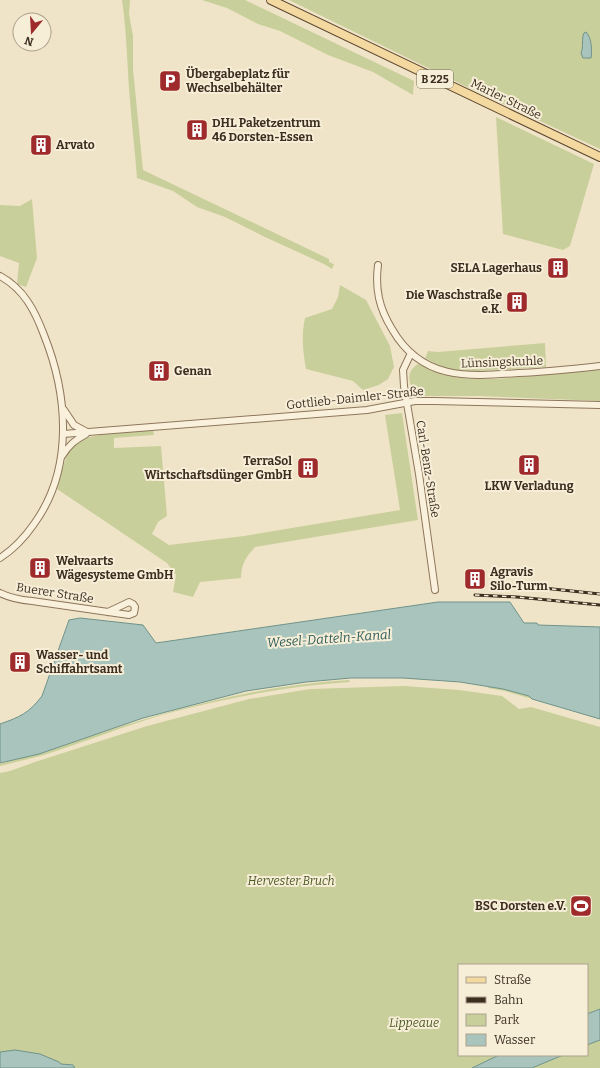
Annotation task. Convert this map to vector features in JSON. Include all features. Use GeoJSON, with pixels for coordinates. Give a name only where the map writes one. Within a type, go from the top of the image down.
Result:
{"type":"FeatureCollection","features":[{"type":"Feature","properties":{"kind":"main road","name":"Marler Straße"},"geometry":{"type":"LineString","coordinates":[[271,0],[600,158]]}},
{"type":"Feature","properties":{"kind":"street","name":"Lünsingskuhle"},"geometry":{"type":"LineString","coordinates":[[378,265],[377,287],[382,310],[395,335],[411,353],[436,369],[467,375],[552,371],[600,366]]}},
{"type":"Feature","properties":{"kind":"street"},"geometry":{"type":"LineString","coordinates":[[0,276],[18,289],[33,310],[47,341],[55,366],[63,408],[63,434],[60,459],[53,489],[41,513],[28,532],[12,549],[0,558]]}},
{"type":"Feature","properties":{"kind":"street","name":"Carl-Benz-Straße"},"geometry":{"type":"LineString","coordinates":[[411,353],[403,370],[435,590]]}},
{"type":"Feature","properties":{"kind":"street","name":"Gottlieb-Daimler-Straße"},"geometry":{"type":"LineString","coordinates":[[63,434],[367,410],[407,403],[434,401],[600,404]]}},
{"type":"Feature","properties":{"kind":"street"},"geometry":{"type":"LineString","coordinates":[[63,408],[72,423],[88,432]]}},
{"type":"Feature","properties":{"kind":"street","name":"Gottlieb-Daimler-Straße"},"geometry":{"type":"LineString","coordinates":[[60,459],[76,438],[88,432]]}},
{"type":"Feature","properties":{"kind":"street","name":"Buerer Straße"},"geometry":{"type":"LineString","coordinates":[[0,593],[18,600],[108,612]]}},
{"type":"Feature","properties":{"kind":"green space"},"geometry":{"type":"Polygon","coordinates":[[[122,0],[130,0],[129,14],[133,36],[133,69],[143,170],[329,259],[329,262],[334,264],[332,269],[225,217],[197,207],[173,191],[137,178],[122,0]]]}},
{"type":"Feature","properties":{"kind":"green space"},"geometry":{"type":"Polygon","coordinates":[[[202,0],[245,0],[414,81],[413,95],[373,72],[328,55],[280,31],[258,24],[227,8],[202,0]]]}},
{"type":"Feature","properties":{"kind":"green space"},"geometry":{"type":"Polygon","coordinates":[[[289,0],[600,0],[600,149],[467,87],[289,0]]]}},
{"type":"Feature","properties":{"kind":"green space"},"geometry":{"type":"Polygon","coordinates":[[[496,117],[594,164],[570,246],[563,250],[503,234],[496,117]]]}},
{"type":"Feature","properties":{"kind":"green space"},"geometry":{"type":"Polygon","coordinates":[[[32,199],[37,258],[26,287],[17,284],[19,263],[0,256],[0,205],[20,206],[32,199]]]}},
{"type":"Feature","properties":{"kind":"green space"},"geometry":{"type":"Polygon","coordinates":[[[340,285],[366,300],[390,346],[394,367],[388,379],[379,385],[363,390],[353,381],[306,369],[303,344],[305,318],[332,309],[338,297],[340,285]]]}},
{"type":"Feature","properties":{"kind":"green space"},"geometry":{"type":"Polygon","coordinates":[[[545,343],[546,367],[461,372],[439,366],[425,358],[428,351],[438,352],[545,343]]]}},
{"type":"Feature","properties":{"kind":"green space"},"geometry":{"type":"Polygon","coordinates":[[[418,364],[443,375],[469,379],[497,379],[600,370],[600,401],[477,396],[415,396],[409,379],[411,371],[418,364]]]}},
{"type":"Feature","properties":{"kind":"green space"},"geometry":{"type":"Polygon","coordinates":[[[402,413],[418,520],[255,547],[245,561],[241,578],[200,582],[193,597],[173,592],[176,575],[167,563],[57,489],[66,458],[75,443],[100,435],[153,430],[154,435],[114,438],[114,448],[161,446],[167,516],[158,522],[152,534],[169,545],[244,536],[400,510],[385,415],[402,413]]]}},
{"type":"Feature","properties":{"kind":"green space"},"geometry":{"type":"Polygon","coordinates":[[[349,680],[350,682],[303,686],[188,708],[165,714],[44,755],[0,766],[0,764],[38,753],[39,754],[153,717],[191,706],[269,689],[309,683],[349,680]]]}},
{"type":"Feature","properties":{"kind":"green space","name":"Hervester Bruch"},"geometry":{"type":"Polygon","coordinates":[[[404,686],[459,690],[502,696],[519,709],[531,707],[600,727],[600,1068],[0,1068],[0,773],[147,726],[249,699],[310,689],[404,686]]]}},
{"type":"Feature","properties":{"kind":"green space"},"geometry":{"type":"Polygon","coordinates":[[[487,686],[517,692],[530,696],[532,699],[505,691],[488,688],[487,686]]]}},
{"type":"Feature","properties":{"kind":"water"},"geometry":{"type":"Polygon","coordinates":[[[586,32],[590,41],[591,58],[583,58],[581,53],[583,36],[586,32]]]}},
{"type":"Feature","properties":{"kind":"water","name":"Wesel-Datteln-Kanal"},"geometry":{"type":"Polygon","coordinates":[[[438,602],[510,602],[524,623],[537,623],[538,625],[600,627],[600,719],[503,689],[460,682],[403,678],[351,678],[306,682],[246,691],[143,718],[39,754],[0,763],[0,724],[24,714],[33,707],[42,696],[69,620],[80,618],[143,625],[156,643],[438,602]]]}},
{"type":"Feature","properties":{"kind":"water"},"geometry":{"type":"Polygon","coordinates":[[[600,1009],[600,1040],[588,1045],[588,1014],[600,1009]]]}},
{"type":"Feature","properties":{"kind":"water"},"geometry":{"type":"Polygon","coordinates":[[[15,1050],[40,1054],[61,1064],[73,1065],[75,1068],[0,1068],[0,1052],[15,1050]]]}},
{"type":"Feature","properties":{"kind":"water"},"geometry":{"type":"Polygon","coordinates":[[[497,1056],[561,1056],[532,1068],[472,1068],[497,1056]]]}},
{"type":"Feature","properties":{"kind":"railway"},"geometry":{"type":"LineString","coordinates":[[543,588],[600,594]]}},
{"type":"Feature","properties":{"kind":"railway"},"geometry":{"type":"LineString","coordinates":[[475,595],[517,597],[600,605]]}},
{"type":"Feature","properties":{"kind":"place","name":"Übergabeplatz für Wechselbehälter"},"geometry":{"type":"Point","coordinates":[170,81]}},
{"type":"Feature","properties":{"kind":"place","name":"DHL Paketzentrum 46 Dorsten-Essen"},"geometry":{"type":"Point","coordinates":[197,130]}},
{"type":"Feature","properties":{"kind":"place","name":"Arvato"},"geometry":{"type":"Point","coordinates":[41,145]}},
{"type":"Feature","properties":{"kind":"place","name":"SELA Lagerhaus"},"geometry":{"type":"Point","coordinates":[558,268]}},
{"type":"Feature","properties":{"kind":"place","name":"Die Waschstraße e.K."},"geometry":{"type":"Point","coordinates":[517,302]}},
{"type":"Feature","properties":{"kind":"place","name":"Genan"},"geometry":{"type":"Point","coordinates":[159,371]}},
{"type":"Feature","properties":{"kind":"place","name":"LKW Verladung"},"geometry":{"type":"Point","coordinates":[529,465]}},
{"type":"Feature","properties":{"kind":"place","name":"TerraSol Wirtschaftsdünger GmbH"},"geometry":{"type":"Point","coordinates":[308,468]}},
{"type":"Feature","properties":{"kind":"place","name":"Welvaarts Wägesysteme GmbH"},"geometry":{"type":"Point","coordinates":[40,568]}},
{"type":"Feature","properties":{"kind":"place","name":"Agravis Silo-Turm"},"geometry":{"type":"Point","coordinates":[475,579]}},
{"type":"Feature","properties":{"kind":"place","name":"Wasser- und Schiffahrtsamt"},"geometry":{"type":"Point","coordinates":[20,662]}},
{"type":"Feature","properties":{"kind":"place","name":"BSC Dorsten e.V."},"geometry":{"type":"Point","coordinates":[581,906]}},
{"type":"Feature","properties":{"kind":"park label","name":"Lippeaue"},"geometry":{"type":"Point","coordinates":[414,1023]}}]}
